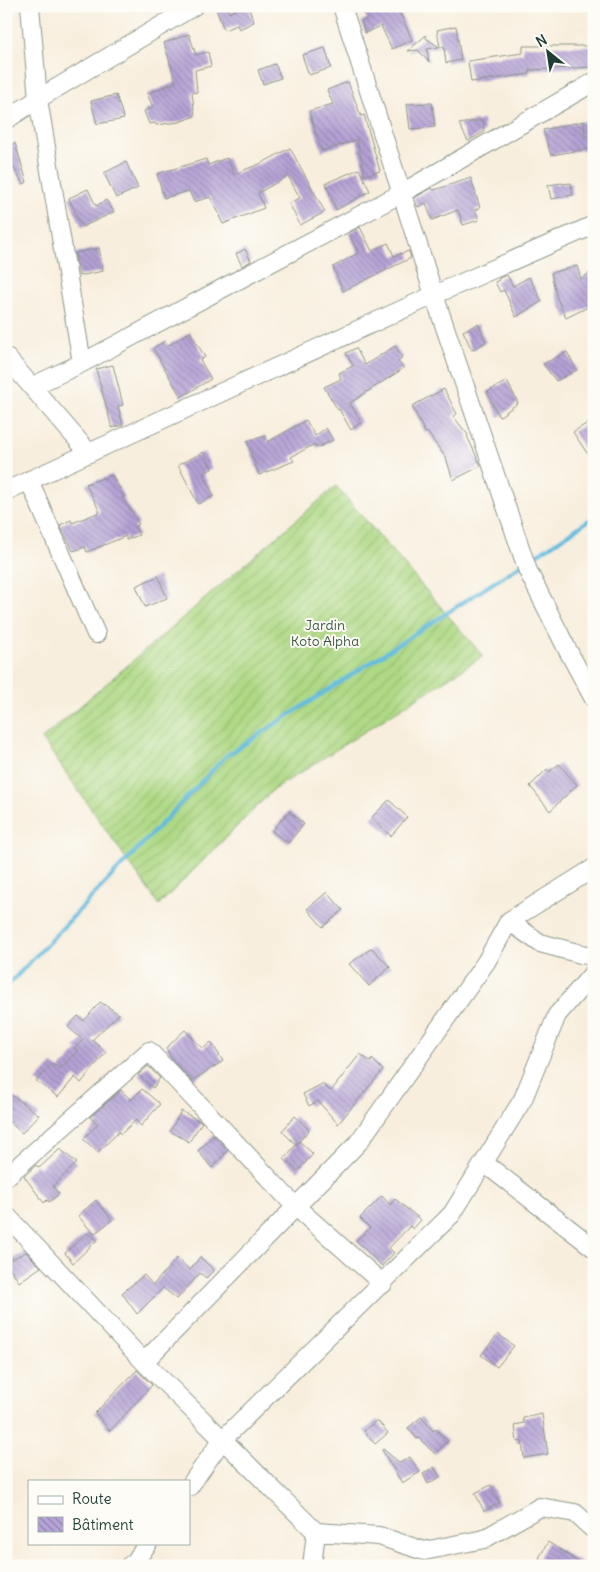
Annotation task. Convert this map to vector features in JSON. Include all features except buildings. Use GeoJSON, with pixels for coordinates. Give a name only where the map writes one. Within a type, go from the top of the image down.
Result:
{"type":"FeatureCollection","features":[{"type":"Feature","properties":{"kind":"street"},"geometry":{"type":"LineString","coordinates":[[30,6],[38,99],[82,363]]}},
{"type":"Feature","properties":{"kind":"street"},"geometry":{"type":"LineString","coordinates":[[6,120],[194,6]]}},
{"type":"Feature","properties":{"kind":"street"},"geometry":{"type":"LineString","coordinates":[[342,6],[434,295],[528,571],[566,648],[594,699]]}},
{"type":"Feature","properties":{"kind":"street"},"geometry":{"type":"LineString","coordinates":[[33,386],[82,363],[402,193],[594,82]]}},
{"type":"Feature","properties":{"kind":"street"},"geometry":{"type":"LineString","coordinates":[[6,491],[434,295],[594,225]]}},
{"type":"Feature","properties":{"kind":"street"},"geometry":{"type":"LineString","coordinates":[[6,357],[89,453]]}},
{"type":"Feature","properties":{"kind":"street"},"geometry":{"type":"LineString","coordinates":[[29,480],[96,634]]}},
{"type":"Feature","properties":{"kind":"street"},"geometry":{"type":"LineString","coordinates":[[144,1362],[358,1143],[486,962],[508,920],[594,868]]}},
{"type":"Feature","properties":{"kind":"street"},"geometry":{"type":"LineString","coordinates":[[508,920],[540,943],[594,956]]}},
{"type":"Feature","properties":{"kind":"street"},"geometry":{"type":"LineString","coordinates":[[190,1486],[222,1440],[383,1284],[452,1214],[522,1099],[557,1015],[594,972]]}},
{"type":"Feature","properties":{"kind":"street"},"geometry":{"type":"LineString","coordinates":[[6,1177],[149,1051],[296,1207],[383,1284]]}},
{"type":"Feature","properties":{"kind":"street"},"geometry":{"type":"LineString","coordinates":[[484,1163],[594,1248]]}},
{"type":"Feature","properties":{"kind":"street"},"geometry":{"type":"LineString","coordinates":[[6,1215],[144,1362],[316,1532],[379,1536],[424,1551],[484,1539],[540,1507],[576,1513],[594,1530]]}},
{"type":"Feature","properties":{"kind":"street"},"geometry":{"type":"LineString","coordinates":[[312,1566],[316,1532]]}},
{"type":"Feature","properties":{"kind":"street"},"geometry":{"type":"LineString","coordinates":[[129,1566],[135,1562],[147,1544]]}},
{"type":"Feature","properties":{"kind":"green space","name":"Jardin Koto Alpha"},"geometry":{"type":"Polygon","coordinates":[[[336,486],[483,656],[273,790],[159,905],[42,739],[336,486]]]}},
{"type":"Feature","properties":{"kind":"waterway"},"geometry":{"type":"LineString","coordinates":[[529,560],[594,517]]}},
{"type":"Feature","properties":{"kind":"waterway"},"geometry":{"type":"LineString","coordinates":[[6,984],[10,983],[226,756],[521,565]]}}]}
